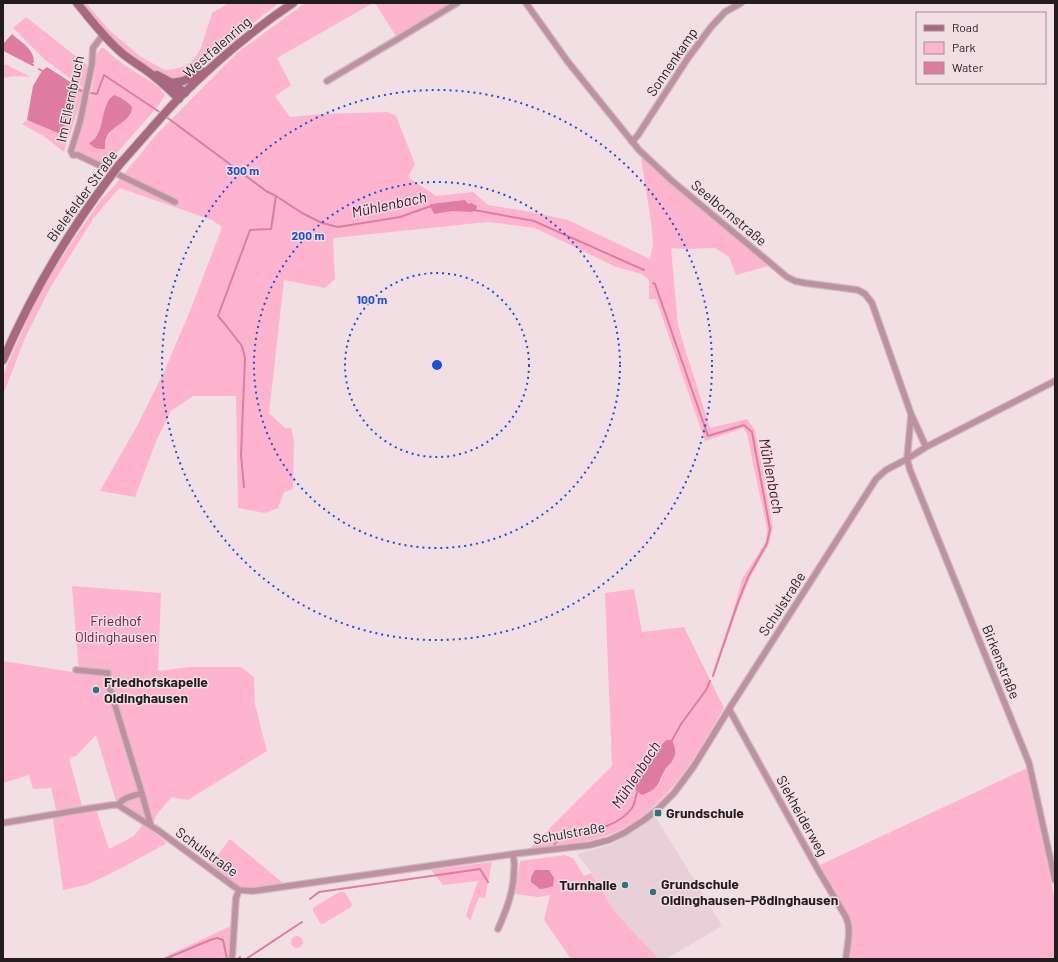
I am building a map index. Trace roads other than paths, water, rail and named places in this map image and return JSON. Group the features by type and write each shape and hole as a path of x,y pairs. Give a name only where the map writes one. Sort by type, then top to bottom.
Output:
{"main road":[{"path":"77,3 103,35 124,55 171,91 182,96"},
{"name":"Westfalenring","path":"182,96 208,70 242,41 293,3"},
{"path":"145,70 172,83 182,96"},
{"path":"172,83 183,81 208,70"},
{"name":"Bielefelder Straße","path":"3,360 18,327 49,268 76,225 119,165 182,96"}],"street":[{"path":"328,81 457,3"},
{"name":"Seelbornstraße","path":"526,3 568,62 632,142 671,180 787,277 795,281 805,283 858,290 865,294 872,303 911,414 926,447"},
{"name":"Sonnenkamp","path":"632,142 711,26 725,12 741,3"},
{"name":"Im Ellernbruch","path":"103,35 93,48 92,64 80,122 71,151 73,155 78,155 175,202"},
{"name":"Schulstraße","path":"118,805 151,826 239,890 253,891 513,854 590,845 609,840 624,833 658,809 674,793 694,766 876,479 886,470 926,447 1055,381"},
{"name":"Seelbornstraße","path":"907,459 911,414"},
{"name":"Birkenstraße","path":"907,459 937,539 1029,763 1055,880"},
{"path":"76,670 108,673 107,679 151,826"},
{"name":"Siekheiderweg","path":"729,709 817,868 849,922 846,959"},
{"path":"3,823 118,805 124,799 142,793"},
{"path":"498,929 505,914 511,892 514,870 513,854"},
{"path":"232,959 236,898 239,890"}],"water":[{"path":"12,34 32,53 34,62 31,64 4,50 4,43"},
{"path":"47,67 78,87 68,119 62,130 58,133 27,120 33,86 42,71"},
{"path":"114,95 122,98 132,107 131,112 126,119 113,129 107,136 105,141 105,149 96,148 89,143 95,139 101,127 106,106"},
{"path":"465,200 468,204 471,203 477,206 476,210 472,212 452,211 434,214 430,206 431,204"},
{"path":"666,740 672,740 675,749 674,757 666,768 656,787 642,795 636,791 634,783 636,777 652,754"},
{"path":"535,870 549,870 554,878 553,886 540,889 531,882 531,877"}],"waterway":[{"name":"Mühlenbach","path":"4,50 33,65"},
{"name":"Mühlenbach","path":"39,69 44,72"},
{"name":"Mühlenbach","path":"91,93 97,94 104,75 161,113"},
{"name":"Mühlenbach","path":"76,89 82,91"},
{"name":"Mühlenbach","path":"165,116 266,191 302,213 322,223 338,227 400,217 431,206"},
{"path":"244,487 241,455 245,358 242,346 218,316 250,230 271,229 276,196"},
{"name":"Mühlenbach","path":"474,210 534,221 644,270"},
{"name":"Mühlenbach","path":"653,283 655,284 708,436 744,425 752,432 770,529 767,543 748,577 738,602 713,676"},
{"name":"Mühlenbach","path":"671,742 681,724 706,690 710,681"},
{"name":"Mühlenbach","path":"554,845 560,837 589,831 617,821 632,808 638,791"},
{"name":"Mühlenbach","path":"310,899 319,892 480,869 488,882"},
{"path":"246,959 302,922"},
{"path":"165,959 217,938 223,940 227,959"}],"place":[{"name":"Friedhofskapelle Oldinghausen","path":"96,690"},
{"name":"Grundschule","path":"658,813"},
{"name":"Turnhalle","path":"625,885"},
{"name":"Grundschule Oldinghausen-Pödinghausen","path":"653,892"}],"park label":[{"name":"Friedhof Oldinghausen","path":"116,630"}]}
